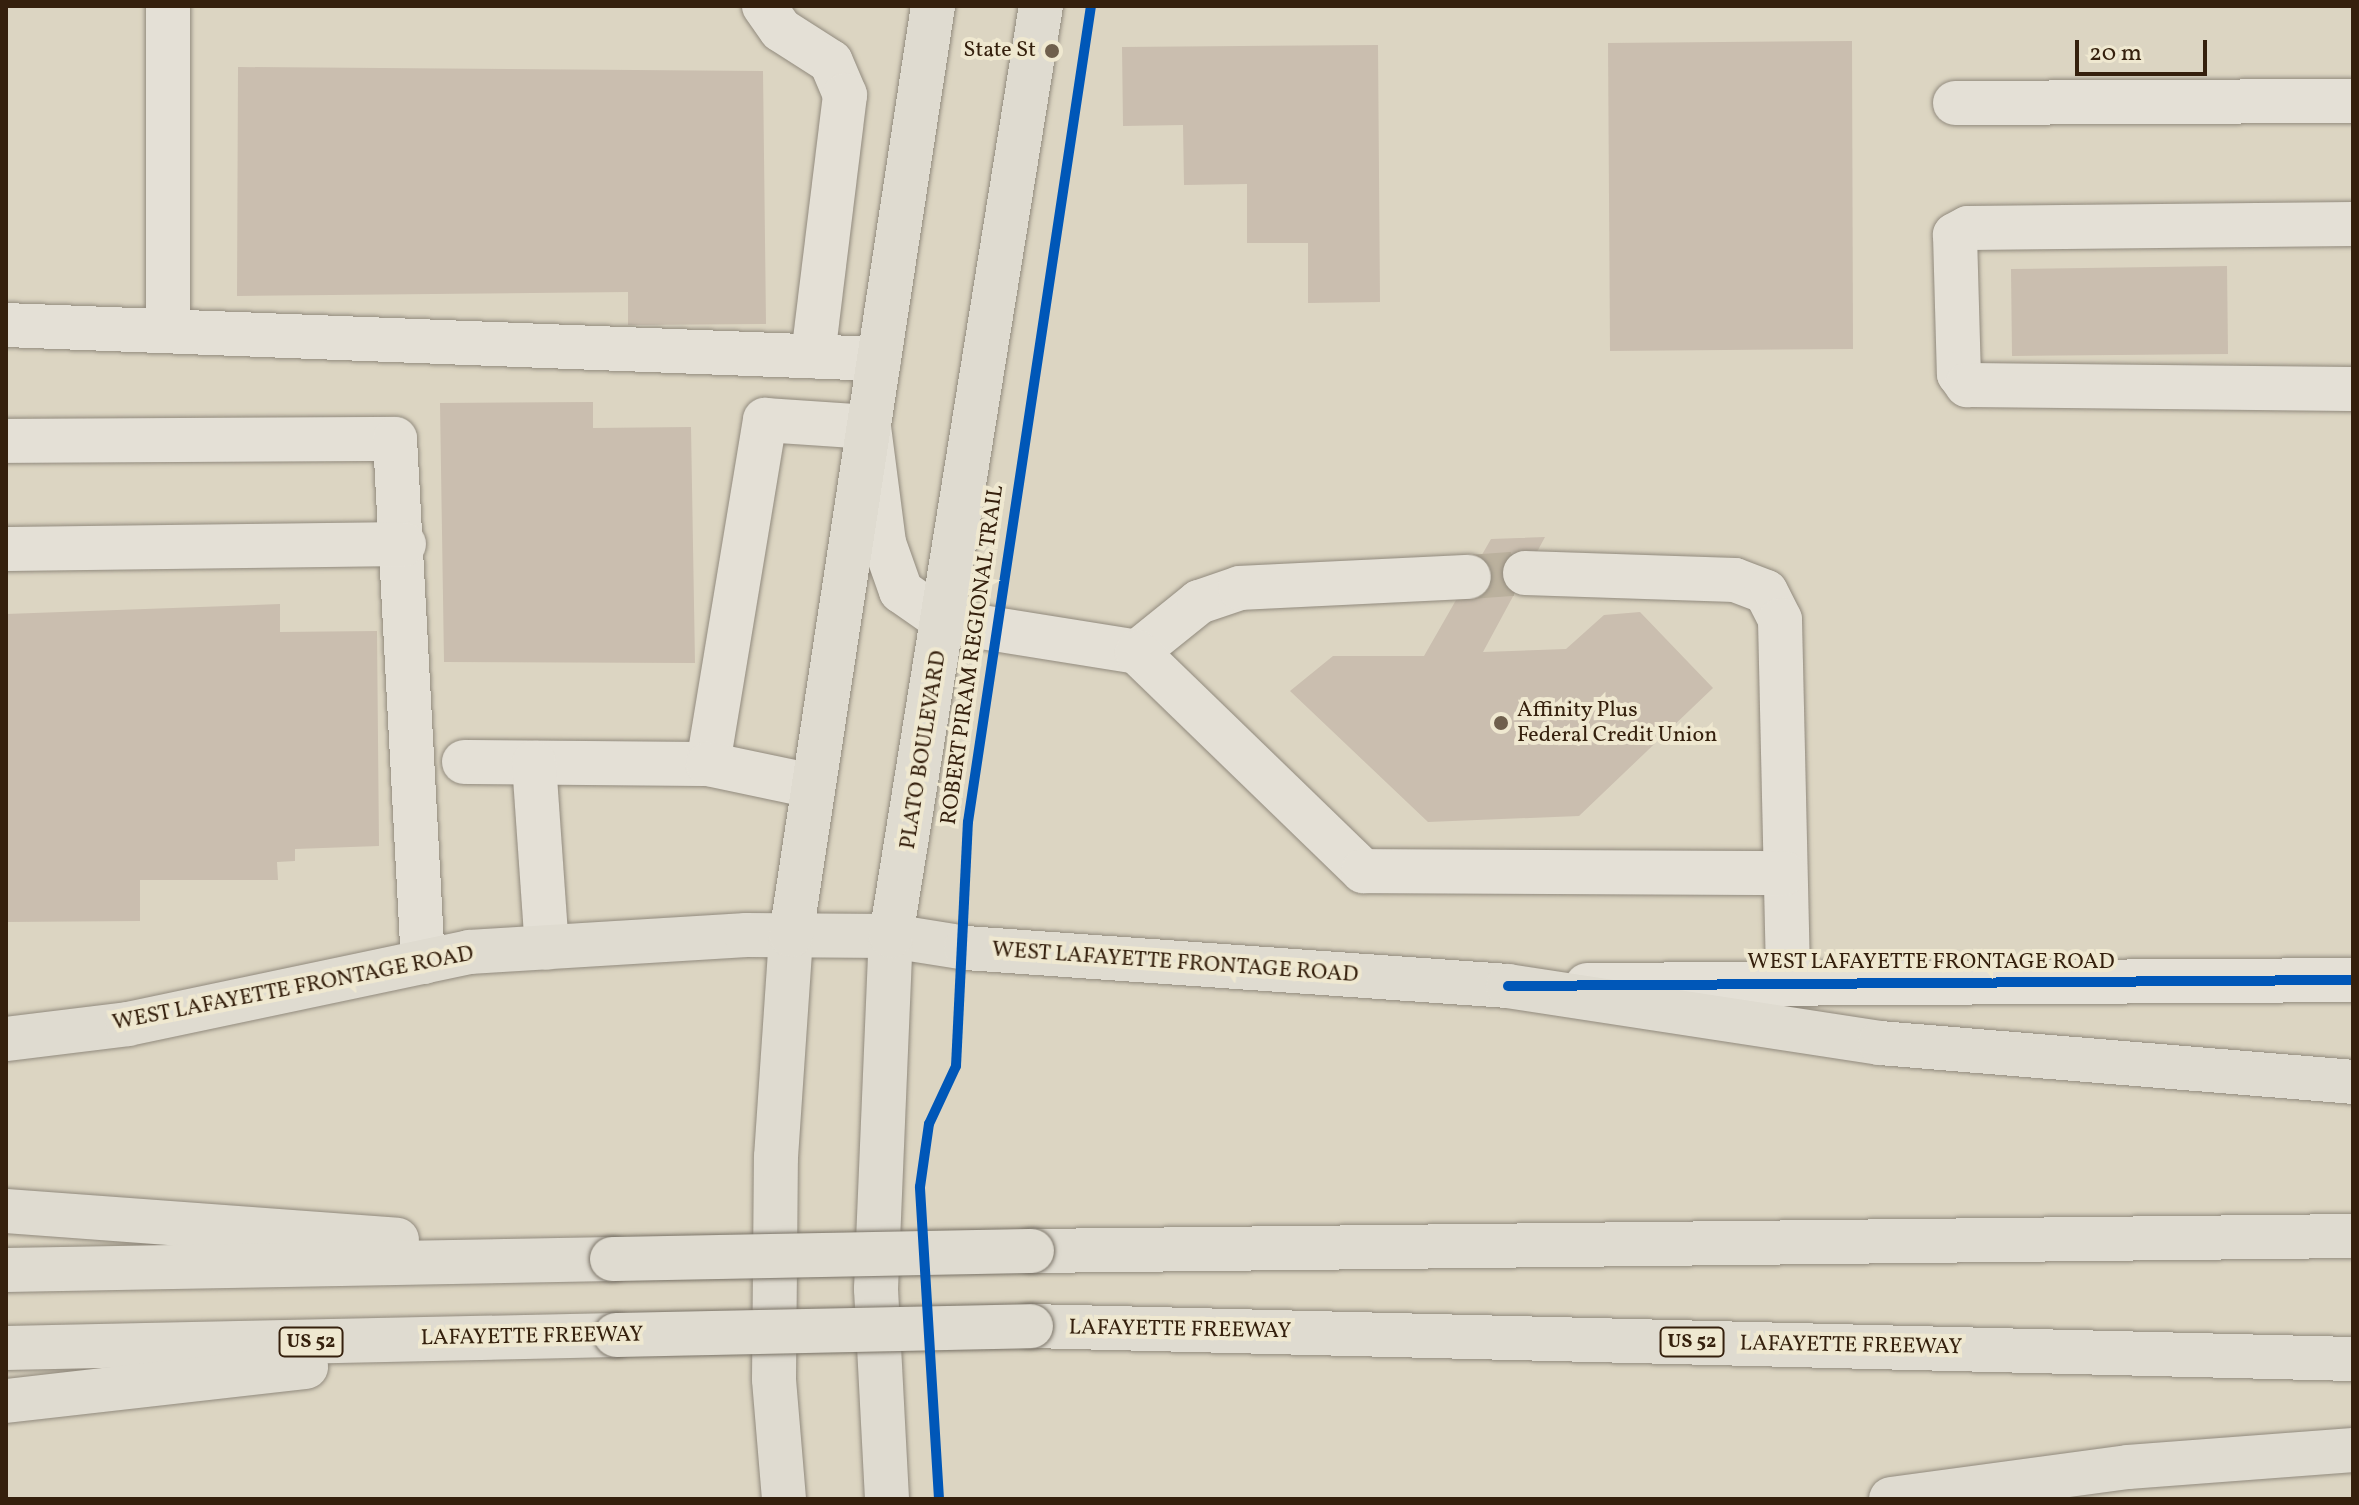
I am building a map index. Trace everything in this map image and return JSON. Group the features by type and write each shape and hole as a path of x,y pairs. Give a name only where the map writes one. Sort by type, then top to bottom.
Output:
{"main road":[{"path":"784,1499 774,1379 776,1173 791,935 933,6"},
{"name":"PLATO BOULEVARD","path":"887,1499 876,1289 891,936 1041,6"},
{"name":"WEST LAFAYETTE FRONTAGE ROAD","path":"6,1039 128,1024 423,962 547,948 791,935 891,936 966,948 1508,986"},
{"path":"1508,986 1880,1043 2353,1082"},
{"path":"6,1211 295,1228 562,1259"},
{"path":"6,1270 1032,1251 2353,1236"},
{"name":"LAFAYETTE FREEWAY","path":"6,1348 1031,1326 2353,1359"},
{"path":"6,1401 565,1336"},
{"path":"1891,1499 2128,1467 2353,1450"}],"street":[{"path":"168,6 168,327"},
{"path":"764,6 781,30 831,62 845,95 813,356"},
{"path":"1955,103 2353,101"},
{"path":"2353,224 1968,228 1955,235 1959,374 1967,385 2353,389"},
{"path":"6,325 168,327 879,359"},
{"path":"708,764 765,420 869,427 891,569 901,591 944,621 1137,652 1363,871 1784,873"},
{"path":"6,441 395,439 404,544 423,962"},
{"path":"6,549 404,544"},
{"path":"1525,573 1735,580 1766,592 1780,620 1788,984"},
{"path":"1137,652 1199,602 1240,588 1469,577"},
{"path":"464,762 708,764 812,786"},
{"path":"534,763 547,948"},
{"name":"WEST LAFAYETTE FRONTAGE ROAD","path":"1508,986 2353,980"}],"building":[{"path":"1852,41 1853,349 1610,351 1608,43"},
{"path":"1378,45 1380,302 1308,303 1308,243 1247,243 1247,184 1184,185 1183,125 1123,126 1122,47"},
{"path":"238,67 763,71 766,324 628,325 628,292 237,296"},
{"path":"2227,266 2228,354 2012,356 2011,269"},
{"path":"593,402 593,428 691,427 695,663 444,662 440,403"},
{"name":"Affinity Plus Federal Credit Union","path":"1545,537 1483,652 1566,649 1604,615 1640,612 1713,688 1579,816 1428,822 1290,691 1333,656 1424,656 1491,539"},
{"path":"280,604 280,632 377,631 379,846 295,849 295,861 277,862 278,880 140,880 140,921 6,922 6,614"}],"tunnel":[{"path":"1469,577 1525,573"}],"cycle path":[{"name":"ROBERT PIRAM REGIONAL TRAIL","path":"939,1499 920,1187 929,1124 956,1066 968,822 1091,6"},
{"path":"1508,986 2353,980"}],"place":[{"name":"State St","path":"1052,51"},
{"name":"Affinity Plus Federal Credit Union","path":"1501,723"}]}
